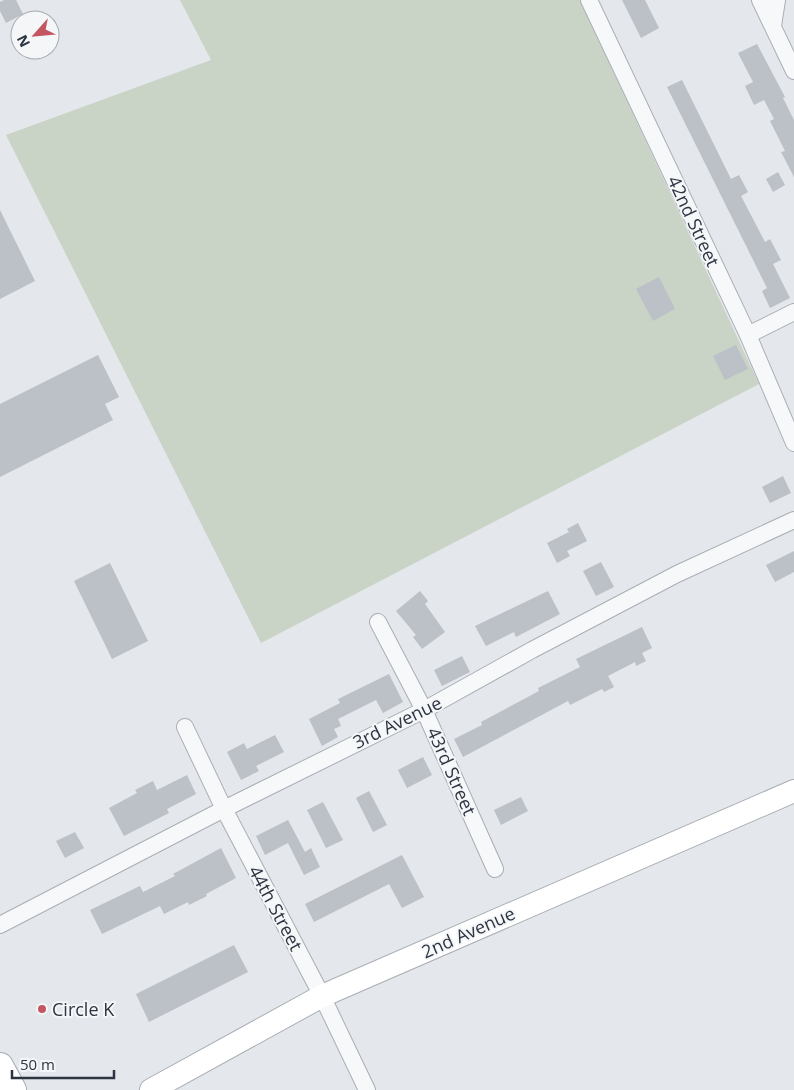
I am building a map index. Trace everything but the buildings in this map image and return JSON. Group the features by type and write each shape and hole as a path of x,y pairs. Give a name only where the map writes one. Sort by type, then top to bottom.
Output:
{"main road":[{"name":"2nd Avenue","path":"151,1090 322,996 794,791"},
{"path":"0,1066 12,1090"}],"street":[{"name":"42nd Street","path":"589,0 748,335 794,444"},
{"path":"760,0 794,71"},
{"path":"773,26 778,0"},
{"path":"748,335 794,312"},
{"name":"3rd Avenue","path":"0,925 224,809 424,710 532,650 677,574 794,520"},
{"name":"43rd Street","path":"378,622 424,710 496,869"},
{"name":"44th Street","path":"185,727 224,809 322,996 367,1090"}],"green space":[{"path":"180,0 580,0 759,384 261,643 6,135 211,60"}],"place":[{"name":"Circle K","path":"42,1009"}]}
